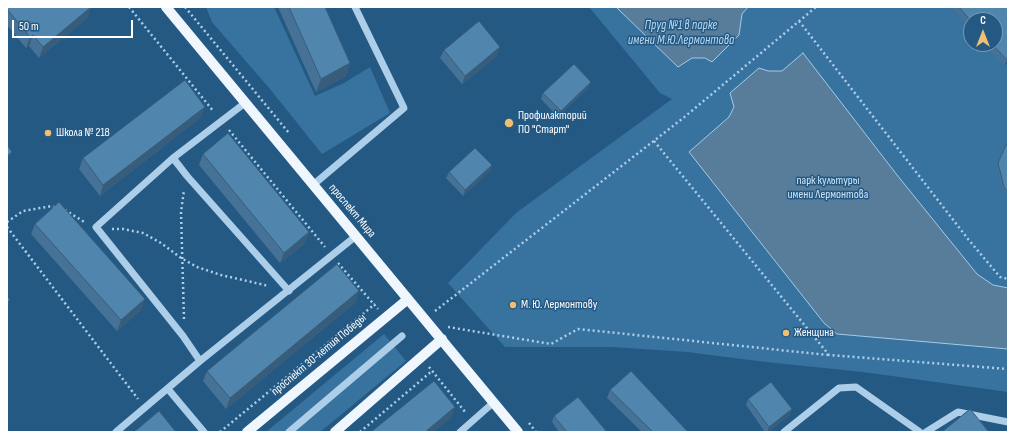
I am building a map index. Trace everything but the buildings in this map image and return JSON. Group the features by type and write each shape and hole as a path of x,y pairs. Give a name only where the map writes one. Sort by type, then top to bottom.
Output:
{"main road":[{"name":"проспект Мира","path":"166,7 518,432"},
{"name":"проспект 30-летия Победы","path":"247,432 408,299"},
{"path":"335,432 442,339"}],"street":[{"path":"313,185 404,108 355,7"},
{"path":"200,361 183,336 97,229 173,158 244,103"},
{"path":"173,158 288,291"},
{"path":"116,432 168,390 200,361 333,256 356,236"},
{"path":"289,432 402,336"},
{"path":"784,432 840,388 856,387 920,432"},
{"path":"168,390 204,432"},
{"path":"460,432 494,402"},
{"path":"926,432 958,412 1008,422"}],"path":[{"path":"129,7 221,121 333,256 375,304 220,432"},
{"path":"425,318 682,118 816,7"},
{"path":"799,21 968,239 1000,277 1008,279"},
{"path":"654,140 828,355"},
{"path":"183,336 184,299 181,212 187,176"},
{"path":"7,222 23,210 52,206 71,212 87,224 97,229 123,229 143,233 161,243 182,259 197,267 221,275 288,291"},
{"path":"7,227 145,409"},
{"path":"447,327 551,344 578,329 828,355 1008,369"},
{"path":"360,432 432,371"}],"green space":[{"path":"206,7 274,7 315,96 344,83 370,67 390,113 322,154 270,89 212,22"},
{"name":"парк культуры имени Лермонтова","path":"589,7 1008,7 1008,392 863,372 687,352 613,347 505,347 448,283 516,213 672,99 660,93"},
{"path":"384,334 406,361 320,432 266,432"}],"water":[{"name":"Пруд №1 в парке имени М.Ю.Лермонтова","path":"616,7 748,7 742,14 739,35 712,62 705,58 692,58 678,67"},
{"path":"803,53 897,175 977,274 993,285 1008,288 1008,349 837,334 824,323 689,152 729,117 734,107 730,93 759,68 768,71 782,71"}],"place":[{"name":"Профилакторий ПО \"Старт\"","path":"509,123"},
{"name":"Школа № 218","path":"48,133"},
{"name":"М. Ю. Лермонтову","path":"513,305"},
{"name":"Женщина","path":"786,333"}]}
